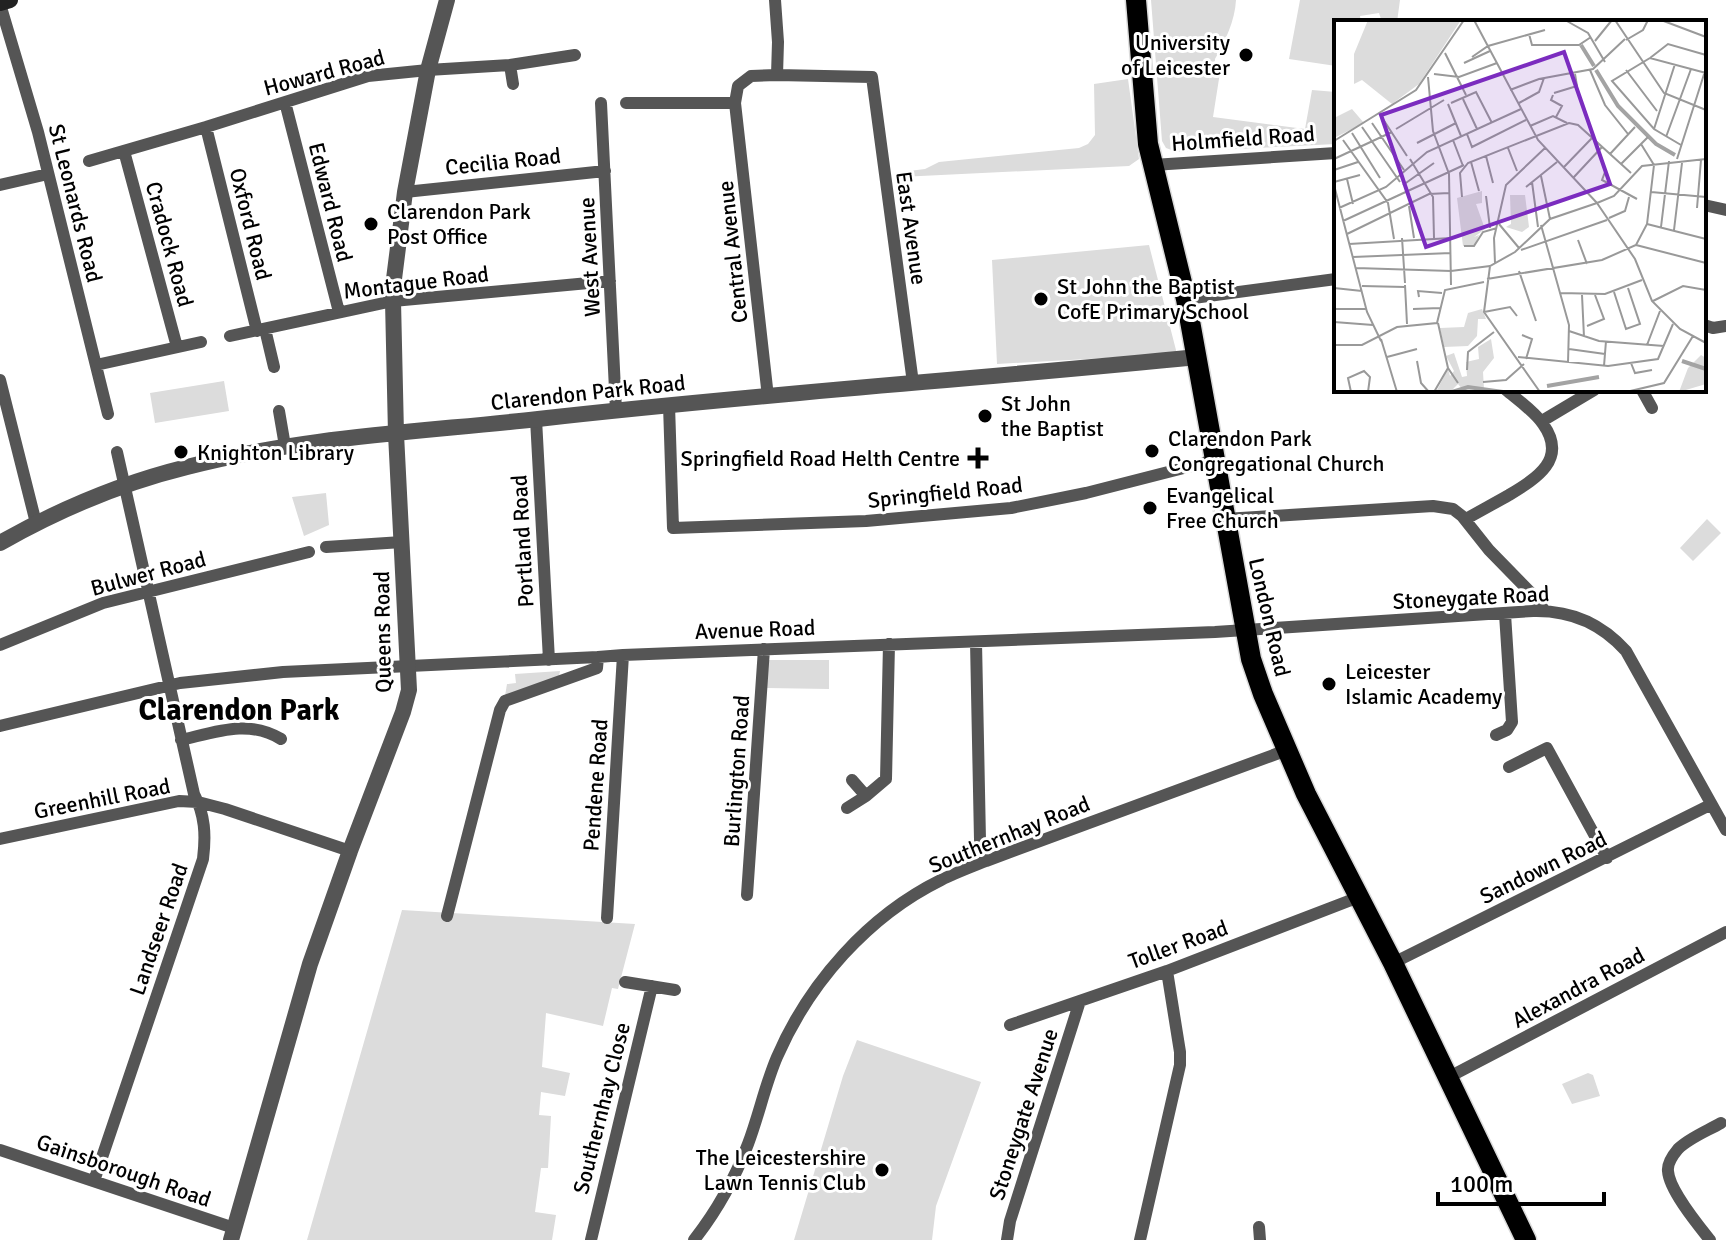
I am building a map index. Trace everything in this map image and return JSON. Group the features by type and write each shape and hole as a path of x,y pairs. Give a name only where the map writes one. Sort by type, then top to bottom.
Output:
{"main road":[{"path":"0,3 10,0"},
{"name":"London Road","path":"1136,0 1148,144 1186,299 1251,659 1263,694 1318,819 1393,963 1526,1240"}],"street":[{"name":"Queens Road","path":"233,1234 310,964 409,690 396,434 394,279 405,192 428,70 447,0"},
{"path":"626,103 735,103 738,86 751,76 777,75 775,0"},
{"name":"St Leonards Road","path":"0,3 38,132 108,414"},
{"name":"Howard Road","path":"89,161 368,76 510,65 575,55"},
{"path":"510,65 513,84"},
{"name":"East Avenue","path":"777,75 872,77 913,383"},
{"name":"Edward Road","path":"285,102 339,312"},
{"name":"West Avenue","path":"601,103 616,410"},
{"name":"Central Avenue","path":"735,103 768,397"},
{"name":"Oxford Road","path":"206,127 261,330 274,367"},
{"name":"Cradock Road","path":"124,151 177,347"},
{"name":"Holmfield Road","path":"1153,165 1334,153"},
{"name":"Cecilia Road","path":"405,192 605,171"},
{"path":"0,185 48,174"},
{"path":"1706,205 1726,210"},
{"path":"1186,299 1334,279"},
{"name":"Montague Road","path":"230,336 393,301 610,281"},
{"path":"1706,326 1726,326"},
{"path":"96,365 201,342"},
{"name":"Clarendon Park Road","path":"0,543 36,523 125,486 187,467 285,446 616,410 1197,357"},
{"path":"0,380 36,523"},
{"path":"1466,519 1532,481 1546,469 1552,451 1552,443 1542,421 1508,392"},
{"path":"1542,421 1591,392"},
{"path":"1643,392 1652,408"},
{"name":"Springfield Road","path":"669,405 673,528 866,521 1011,508 1086,493 1215,460"},
{"path":"279,411 285,446"},
{"name":"Portland Road","path":"536,419 549,660"},
{"path":"117,452 169,686"},
{"path":"1225,519 1433,506 1453,509 1466,519 1489,550 1545,611"},
{"path":"326,547 402,542"},
{"name":"Bulwer Road","path":"0,645 103,603 309,552"},
{"name":"Stoneygate Road","path":"1245,629 1545,611 1590,622 1606,631 1626,651 1726,830"},
{"path":"1496,735 1507,730 1512,722 1505,614"},
{"name":"Avenue Road","path":"0,726 180,683 283,672 1245,629"},
{"path":"976,642 980,840 986,861"},
{"path":"847,808 886,779 889,644"},
{"name":"Burlington Road","path":"747,895 764,649"},
{"name":"Pendene Road","path":"607,918 623,655"},
{"path":"447,916 500,710 505,701 597,668 598,657"},
{"name":"Landseer Road","path":"94,1181 203,859 204,824 169,686"},
{"path":"181,740 247,727 261,729 281,739"},
{"path":"1509,767 1547,748 1607,858"},
{"name":"Southernhay Road","path":"694,1240 736,1171 777,1056 789,1033 826,975 875,924 940,881 986,861 1287,750"},
{"path":"852,780 866,796"},
{"name":"Greenhill Road","path":"0,839 179,801 225,809 350,851"},
{"name":"Sandown Road","path":"1393,963 1710,805"},
{"name":"Toller Road","path":"1010,1025 1167,971 1359,897"},
{"name":"Alexandra Road","path":"1449,1077 1726,932"},
{"path":"1140,1240 1180,1065 1167,971"},
{"path":"625,982 675,990"},
{"name":"Southernhay Close","path":"591,1240 652,986"},
{"name":"Stoneygate Avenue","path":"1007,1240 1010,1221 1080,1001"},
{"path":"1710,1240 1690,1215 1670,1181 1668,1165 1682,1145 1721,1123"},
{"name":"Gainsborough Road","path":"0,1150 94,1181 233,1234"}],"shaded area":[{"path":"1151,0 1236,0 1232,23 1215,59 1215,63 1221,66 1213,117 1305,129 1312,90 1334,92 1334,144 1177,152 1166,148 1162,141"},
{"path":"1300,0 1400,0 1397,20 1381,20 1379,13 1360,16 1361,20 1334,20 1334,66 1289,59"},
{"path":"1128,79 1139,159 1129,166 900,177 901,172 925,169 939,162 1079,148 1088,144 1095,135 1094,84"},
{"path":"1149,245 1177,354 997,364 992,260"},
{"path":"224,381 229,411 155,423 150,393"},
{"path":"326,493 329,525 304,536 292,497"},
{"path":"1707,519 1721,533 1693,561 1680,548"},
{"path":"767,660 829,660 829,689 767,688"},
{"path":"560,671 559,676 505,696 507,684 516,683 515,674"},
{"path":"402,910 635,924 618,989 612,988 603,1026 546,1013 542,1067 570,1073 565,1096 541,1092 539,1115 551,1116 548,1168 541,1168 535,1212 556,1215 552,1240 307,1240"},
{"name":"The Leicestershire Lawn Tennis Club","path":"857,1040 981,1082 936,1206 932,1240 794,1240 843,1076"},
{"path":"1588,1073 1593,1075 1600,1096 1572,1104 1562,1084"}],"place":[{"name":"University of Leicester","path":"1246,55"},
{"name":"Clarendon Park Post Office","path":"371,224"},
{"name":"St John the Baptist CofE Primary School","path":"1041,299"},
{"name":"St John the Baptist","path":"985,416"},
{"name":"Clarendon Park Congregational Church","path":"1152,451"},
{"name":"Knighton Library","path":"181,452"},
{"name":"Springfield Road Helth Centre","path":"978,458"},
{"name":"Evangelical Free Church","path":"1150,508"},
{"name":"Leicester Islamic Academy","path":"1329,684"},
{"name":"The Leicestershire Lawn Tennis Club","path":"882,1170"}],"district":[{"name":"Clarendon Park","path":"239,710"}]}
